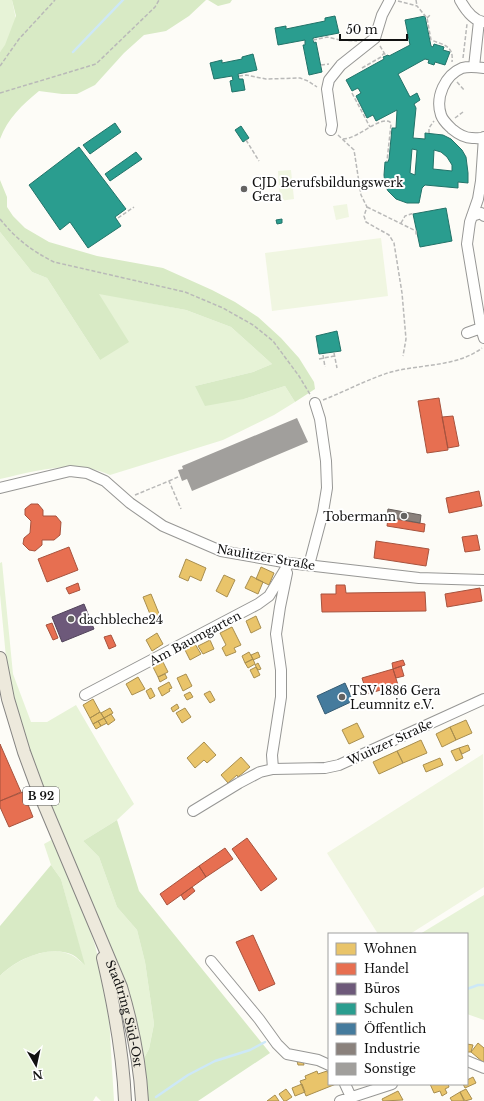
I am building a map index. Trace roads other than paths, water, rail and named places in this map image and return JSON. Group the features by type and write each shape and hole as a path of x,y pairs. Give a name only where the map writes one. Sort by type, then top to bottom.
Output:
{"main road":[{"name":"Stadtring Süd-Ost","path":"0,658 8,699 24,752 121,987 128,1010 138,1058 142,1101"},
{"name":"Stadtring Süd-Ost","path":"96,929 113,1002 120,1043 125,1101"}],"street":[{"path":"331,130 332,125 327,89 329,80 341,65 375,38 382,15 390,0"},
{"path":"460,0 468,12 481,22 479,67 462,68 451,76 443,86 439,98 441,114 446,124 458,134 468,138 484,137 481,181 467,244 483,333 467,333"},
{"path":"472,216 481,214 484,216"},
{"path":"309,565 323,512 327,488 323,437 320,419 315,403"},
{"name":"Naulitzer Straße","path":"0,488 70,471 87,473 105,481 126,499 163,526 221,552 289,563 418,578 484,580"},
{"path":"273,770 272,755 281,697 281,670 276,634 289,563"},
{"name":"Am Baumgarten","path":"85,695 258,604 270,596 289,563"},
{"name":"Wuitzer Straße","path":"193,812 239,782 260,772 325,768 339,765 484,699"},
{"path":"211,961 259,1019 276,1044 287,1054 318,1060 328,1065"},
{"path":"468,1061 484,1068"},
{"path":"345,1085 351,1097"},
{"path":"340,1101 351,1097 363,1098 390,1085"}],"waterway":[{"path":"73,52 123,0"},
{"path":"468,989 478,985 484,985"},
{"path":"156,1097 188,1075 215,1061 250,1050 265,1042"}],"place":[{"name":"CJD Berufsbildungswerk Gera","path":"244,189"},
{"name":"Tobermann","path":"404,516"},
{"name":"dachbleche24","path":"71,619"},
{"name":"TSV 1886 Gera Leumnitz e.V.","path":"342,697"}]}
